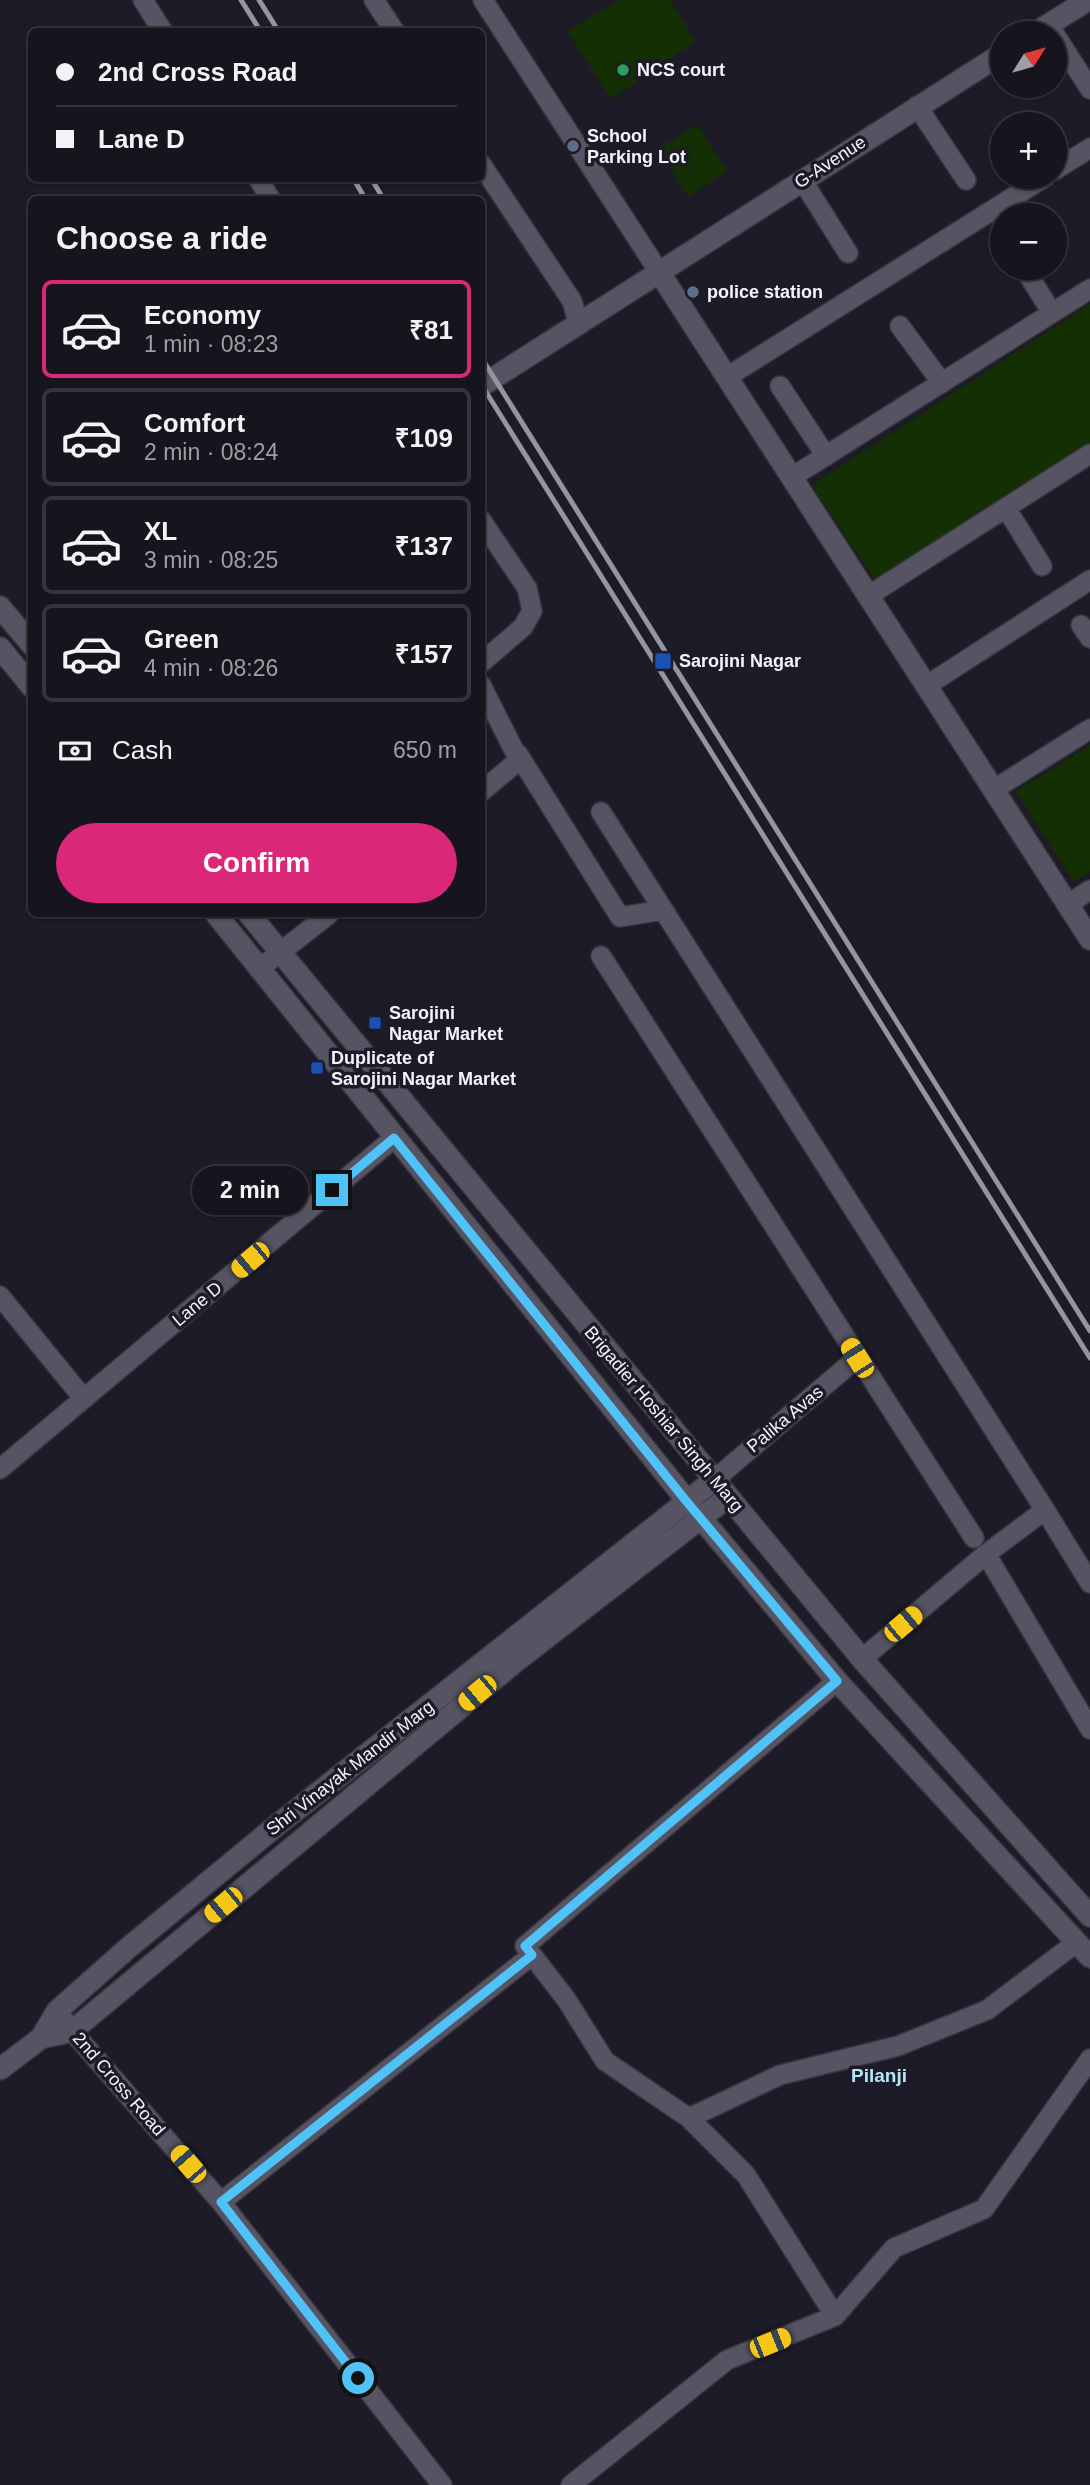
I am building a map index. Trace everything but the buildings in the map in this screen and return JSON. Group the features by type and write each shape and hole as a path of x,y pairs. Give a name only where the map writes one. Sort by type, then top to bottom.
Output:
{"street":[{"path":"143,0 160,28"},
{"path":"374,0 392,28"},
{"path":"483,0 1090,939"},
{"path":"1061,21 1088,0"},
{"path":"1068,59 1090,89"},
{"name":"G-Avenue","path":"485,384 990,61"},
{"path":"917,106 966,180"},
{"path":"1067,162 1090,148"},
{"path":"485,170 572,302 579,325"},
{"path":"802,180 848,253"},
{"path":"727,377 1026,189"},
{"path":"1031,280 1052,313"},
{"path":"792,477 1090,289"},
{"path":"900,326 942,383"},
{"path":"780,386 826,456"},
{"path":"868,596 1090,454"},
{"path":"1006,508 1042,566"},
{"path":"485,526 527,588 532,611 523,627 485,660"},
{"path":"926,686 1090,580"},
{"path":"0,607 28,640"},
{"path":"0,648 28,682"},
{"path":"485,692 519,754 620,916 663,910"},
{"path":"993,790 1090,729"},
{"path":"485,789 516,764 519,754"},
{"path":"601,811 1090,1583"},
{"path":"1068,905 1090,890"},
{"path":"218,917 694,1510 837,1681 1083,1950 987,2010 898,2046 780,2075 689,2118"},
{"name":"Brigadier Hoshiar Singh Marg","path":"251,917 862,1659 1090,1916"},
{"path":"259,969 326,917"},
{"path":"601,956 974,1538"},
{"name":"Lane D","path":"0,1469 394,1138"},
{"path":"0,1296 84,1399"},
{"name":"Palika Avas","path":"714,1480 857,1358"},
{"name":"Shri Vinayak Mandir Marg","path":"0,2069 41,2038 57,2011 128,1948 276,1826 694,1510 714,1480"},
{"path":"41,2038 72,2031 694,1510 728,1497"},
{"path":"862,1659 986,1554 1045,1510"},
{"path":"986,1554 1090,1729"},
{"path":"835,2316 746,2175 689,2118 605,2061 566,1999 525,1946 837,1681"},
{"path":"221,2202 532,1955"},
{"name":"2nd Cross Road","path":"57,2011 221,2202 442,2485"},
{"path":"571,2485 727,2360 835,2316 894,2248 984,2209 1090,2059"}],"green space":[{"name":"NCS court","path":"620,0 670,0 696,41 611,99 567,31"},
{"path":"697,124 727,171 688,197 660,148"},
{"path":"1090,304 1090,444 876,582 812,485"},
{"path":"1090,745 1090,872 1074,882 1016,792"}],"railway":[{"path":"241,0 258,28"},
{"path":"259,0 276,28"},
{"path":"355,182 364,196"},
{"path":"373,182 382,196"},
{"path":"485,363 1090,1331"},
{"path":"485,390 1090,1358"}],"place":[{"name":"NCS court","path":"623,70"},
{"name":"School Parking Lot","path":"573,146"},
{"name":"police station","path":"693,292"},
{"name":"Sarojini Nagar","path":"663,661"},
{"name":"Sarojini Nagar Market","path":"375,1023"},
{"name":"Duplicate of Sarojini Nagar Market","path":"317,1068"}],"district":[{"name":"Pilanji","path":"879,2075"}],"route":[{"path":"332,1190 394,1138 687,1502 837,1681 525,1946 532,1955 221,2202 358,2378"}]}
